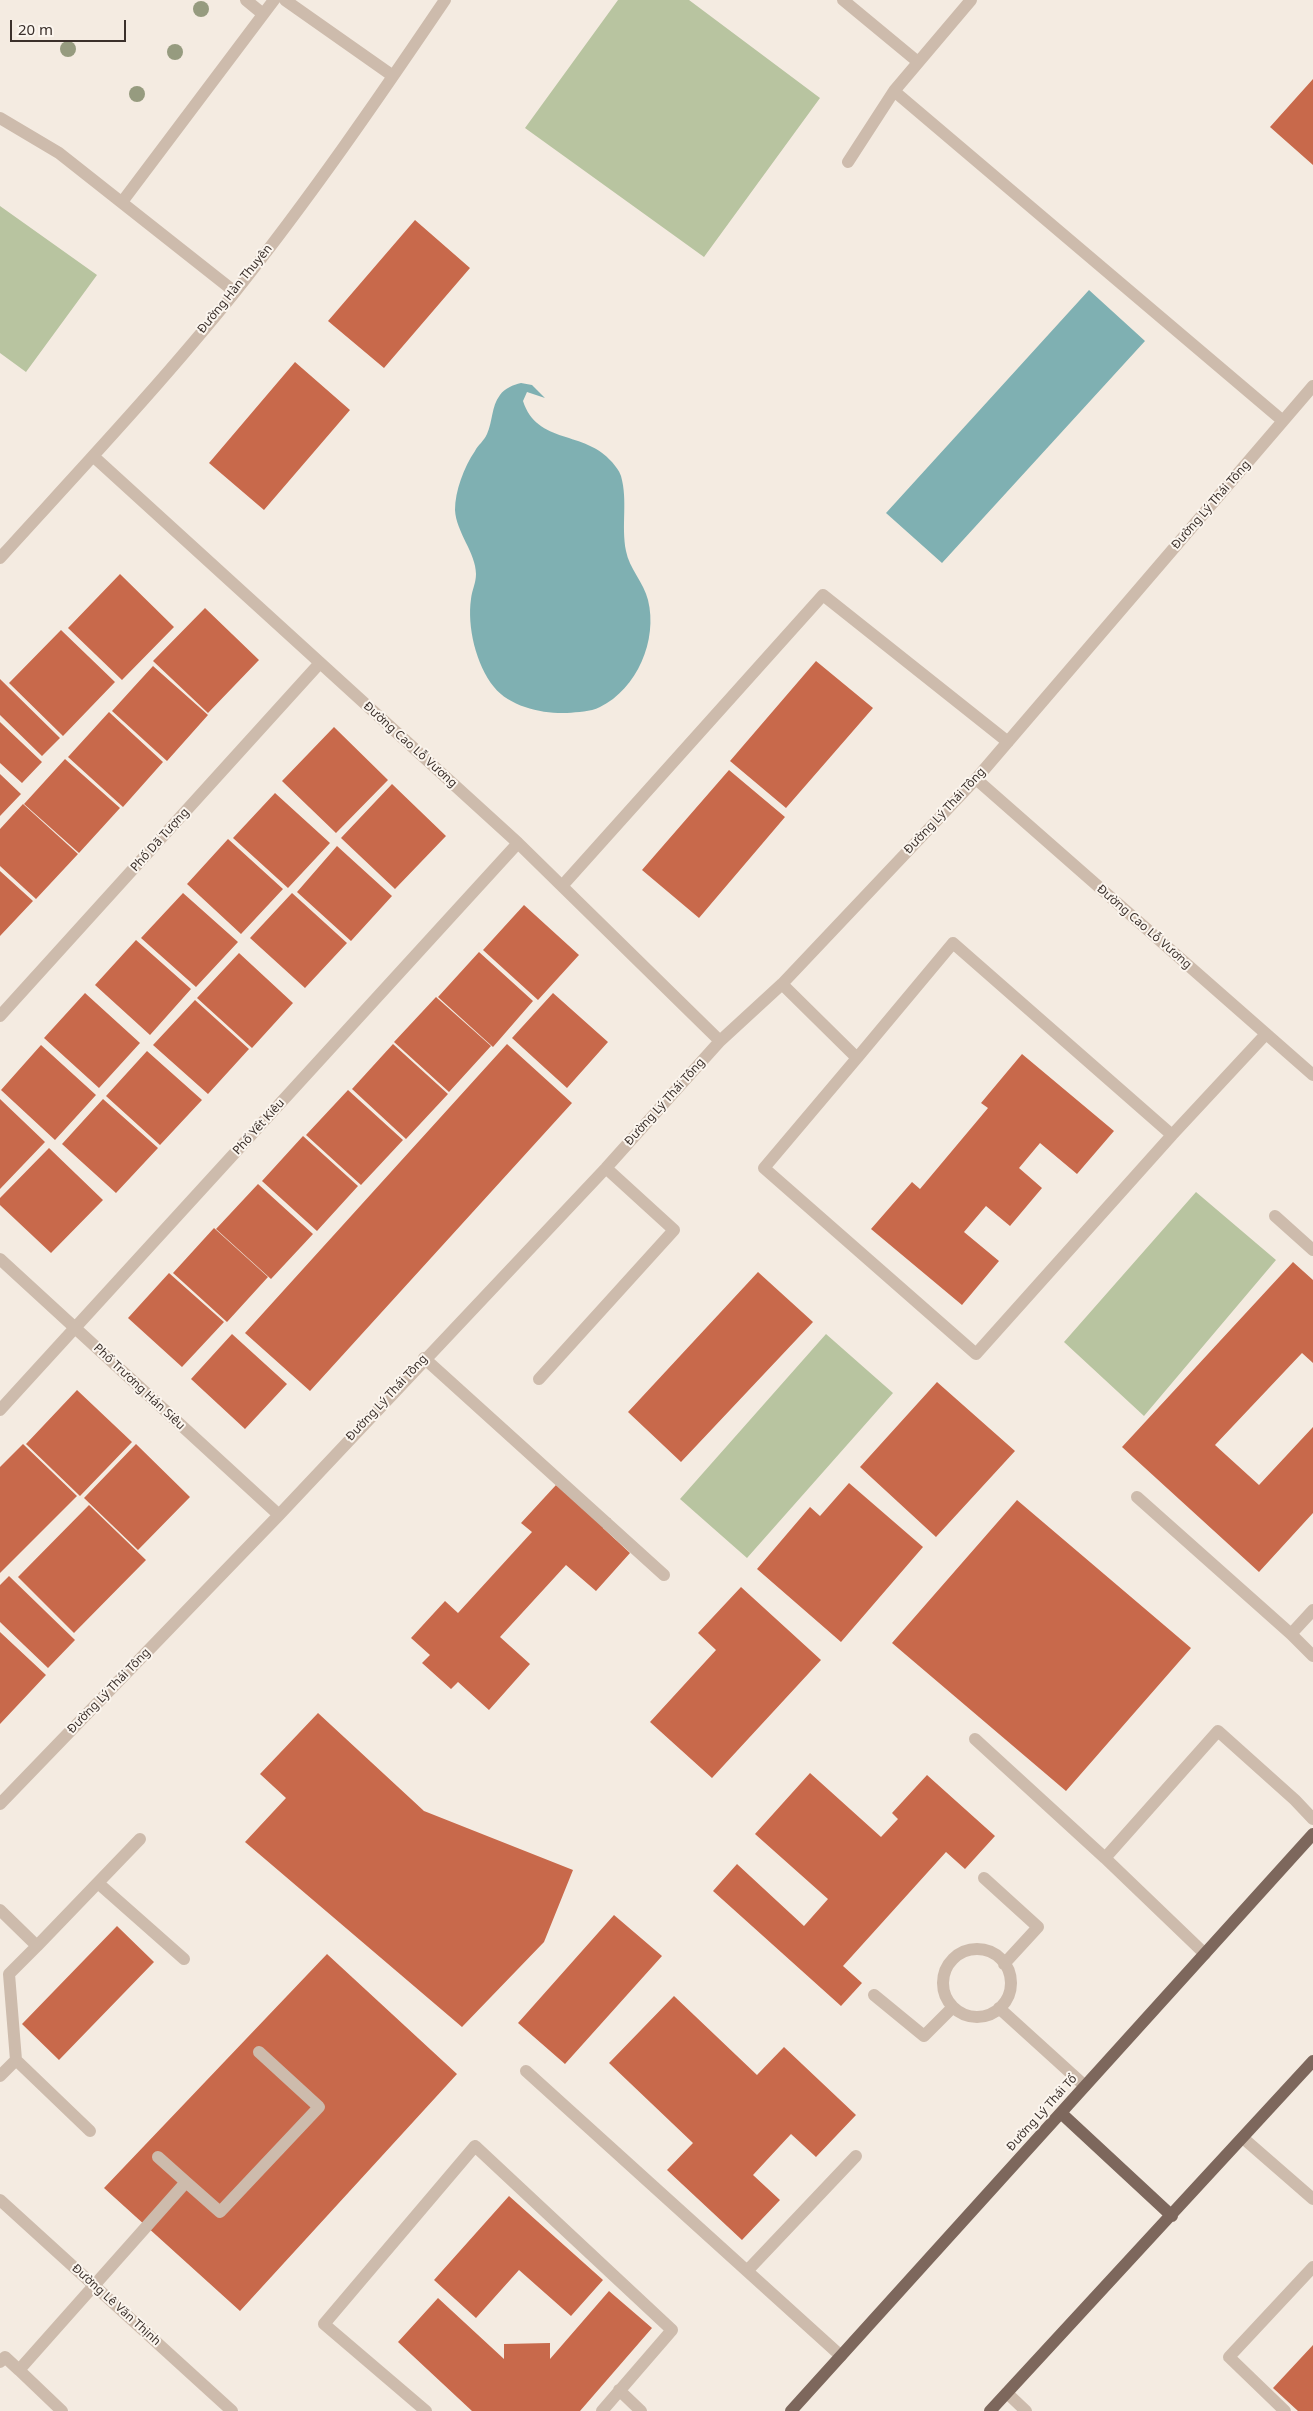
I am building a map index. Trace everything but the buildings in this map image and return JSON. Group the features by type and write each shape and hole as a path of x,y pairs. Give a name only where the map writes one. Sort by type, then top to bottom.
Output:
{"main road":[{"name":"Đường Lý Thái Tổ","path":"791,2411 1313,1834"},
{"path":"990,2411 1172,2216 1313,2061"},
{"path":"1061,2113 1172,2216"}],"street":[{"path":"246,0 263,14"},
{"path":"122,202 274,0"},
{"path":"285,0 392,76"},
{"name":"Đường Hàn Thuyên","path":"0,558 93,456 234,292 340,154 445,0"},
{"path":"843,0 918,62"},
{"path":"848,162 894,91 971,0"},
{"path":"894,91 1283,421"},
{"path":"0,118 59,153 234,292"},
{"name":"Đường Lý Thái Tông","path":"0,1804 279,1515 424,1358 606,1168 720,1041 782,984 976,779 1313,386"},
{"name":"Đường Cao Lỗ Vương","path":"93,456 319,664 518,843 720,1041"},
{"path":"562,886 823,595 1008,742"},
{"name":"Phố Dã Tượng","path":"0,1016 319,664"},
{"name":"Đường Cao Lỗ Vương","path":"976,779 1313,1075"},
{"name":"Phố Yết Kiêu","path":"0,1410 518,843"},
{"path":"1172,1135 954,943 764,1168 976,1354 1172,1135 1266,1034"},
{"path":"782,984 857,1058"},
{"path":"539,1379 674,1230 606,1168"},
{"path":"1275,1216 1313,1250"},
{"name":"Phố Trương Hán Siêu","path":"0,1259 279,1515"},
{"path":"424,1358 664,1575"},
{"path":"1137,1498 1291,1634 1313,1656"},
{"path":"1291,1634 1313,1610"},
{"path":"1105,1858 1218,1731 1296,1800 1313,1819"},
{"path":"975,1739 1105,1858 1205,1954"},
{"path":"90,2131 16,2060 9,1974 140,1839"},
{"path":"984,1878 1038,1927 1004,1964"},
{"path":"98,1883 184,1959"},
{"path":"0,1910 37,1946"},
{"path":"971,1950 982,1950 992,1953 1004,1964 1010,1979 1010,1989 1006,2000 999,2008 990,2014 974,2016 959,2012 953,2007 948,2000 943,1984 946,1969 952,1960 961,1953 971,1950"},
{"path":"874,1995 924,2036 953,2007"},
{"path":"999,2008 1085,2086"},
{"path":"158,2156 220,2212 319,2107 259,2052"},
{"path":"0,2076 16,2060"},
{"path":"526,2071 841,2356"},
{"path":"1243,2138 1313,2199"},
{"path":"426,2411 324,2324 475,2146 672,2330 602,2411"},
{"path":"748,2271 856,2156"},
{"path":"19,2370 186,2182"},
{"name":"Đường Lê Văn Thịnh","path":"0,2200 232,2411"},
{"path":"1285,2411 1229,2357 1313,2267"},
{"path":"0,2362 5,2357 62,2411"},
{"path":"619,2390 640,2411"},
{"path":"1006,2393 1026,2411"}],"green space":[{"path":"618,0 689,0 820,98 704,257 525,128"},
{"path":"0,206 97,275 26,372 0,353"},
{"path":"1196,1192 1276,1260 1144,1416 1064,1342"},
{"path":"826,1334 893,1393 747,1558 680,1499"}],"water":[{"path":"1089,290 1145,341 942,563 886,513"},
{"path":"521,383 532,385 545,398 527,392 523,401 530,415 539,425 589,445 601,452 619,472 624,495 626,551 648,600 650,631 642,662 625,688 613,699 596,709 588,711 548,712 527,708 509,700 494,687 488,678 482,668 474,645 470,610 476,574 473,558 456,518 457,495 467,464 487,434 497,400 507,389"}]}
